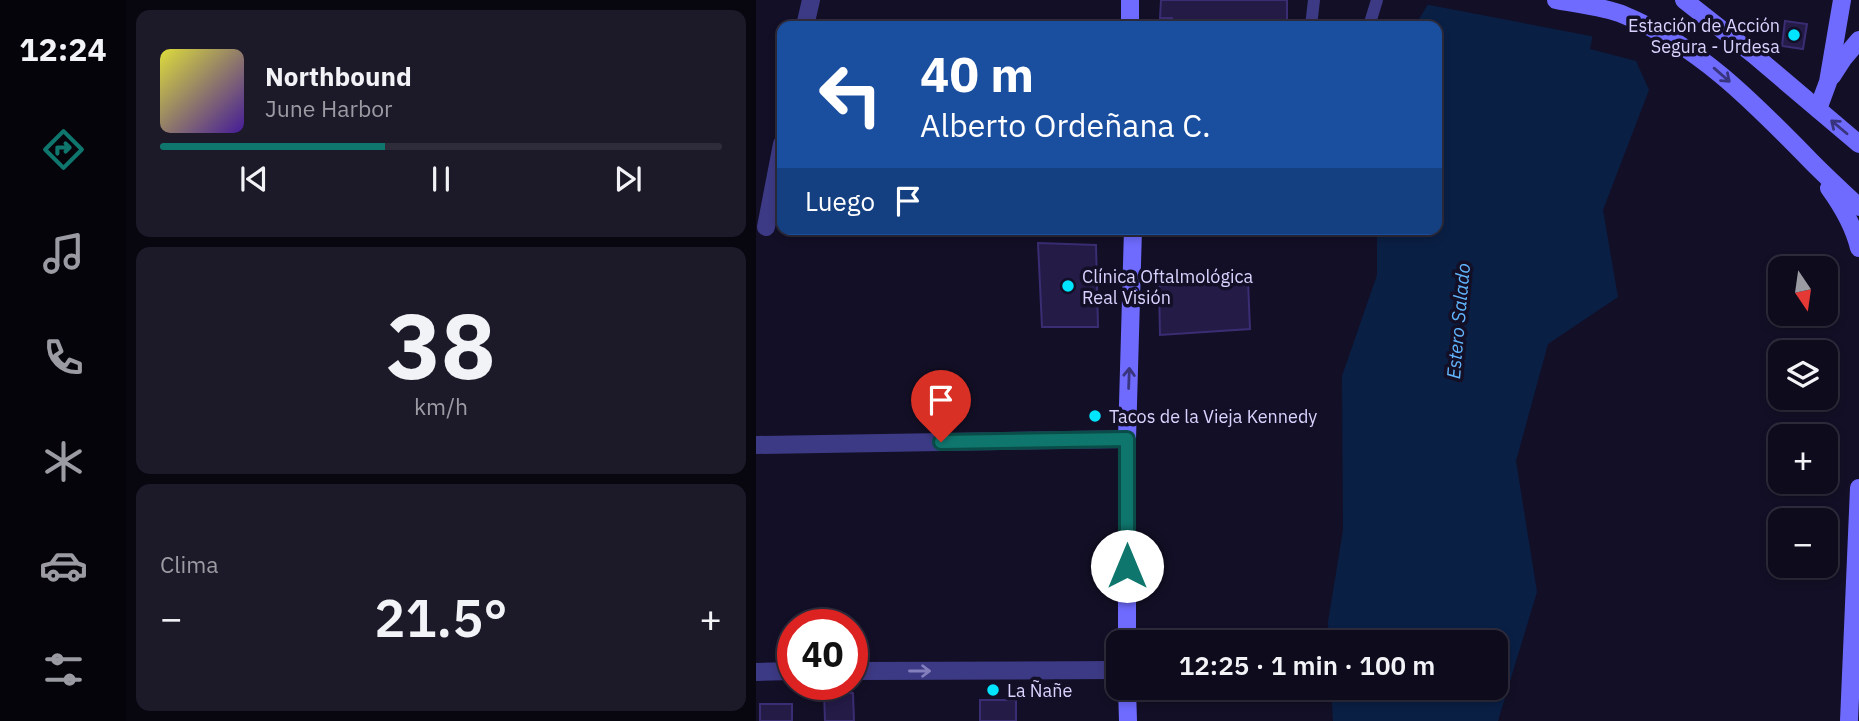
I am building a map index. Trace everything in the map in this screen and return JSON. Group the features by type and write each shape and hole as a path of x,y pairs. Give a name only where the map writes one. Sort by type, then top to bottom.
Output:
{"street":[{"path":"806,21 811,0"},
{"path":"1130,0 1130,21"},
{"path":"1556,0 1622,14 1674,41 1712,66 1761,110 1859,207"},
{"path":"1684,0 1859,144"},
{"path":"1818,110 1828,82 1842,0"},
{"path":"1828,82 1859,40"},
{"path":"1807,157 1836,198 1856,236 1859,248"},
{"path":"768,226 777,173"},
{"path":"1126,630 1127,439 1133,235"},
{"path":"756,445 1127,439"},
{"path":"1849,721 1859,488"},
{"path":"1854,603 1855,617 1859,624"},
{"path":"868,671 1106,670"},
{"path":"756,671 777,671"},
{"path":"1127,700 1128,721"}],"lane":[{"path":"1312,21 1314,0"},
{"path":"1371,21 1377,0"}],"water":[{"name":"Estero Salado","path":"1600,0 1590,49 1636,61 1649,90 1603,210 1618,297 1548,344 1516,461 1537,592 1508,688 1508,630 1328,630 1343,530 1342,376 1377,275 1377,235 1442,235 1442,21 1418,21 1428,4"},
{"path":"1332,700 1504,700 1498,721 1333,721"}],"pier":[{"path":"1425,0 1604,0 1596,37 1424,4"}],"building":[{"path":"1161,0 1287,0 1287,21 1172,21 1172,18 1160,18"},
{"name":"Estación de Acción Segura - Urdesa","path":"1785,21 1807,24 1803,49 1782,46"},
{"name":"Clínica Oftalmológica Real Visión","path":"1038,243 1096,245 1098,327 1042,327"},
{"path":"1248,281 1250,329 1160,335 1159,286"},
{"path":"824,700 853,700 854,721 825,721"},
{"path":"980,700 1016,700 1016,721 980,721"},
{"path":"760,704 792,704 792,721 760,721"}],"place":[{"name":"Estación de Acción Segura - Urdesa","path":"1794,35"},
{"name":"Clínica Oftalmológica Real Visión","path":"1068,286"},
{"name":"Tacos de la Vieja Kennedy","path":"1095,416"},
{"name":"La Ñañe","path":"993,690"}],"route":[{"path":"941,442 1127,439 1127,566"}]}
